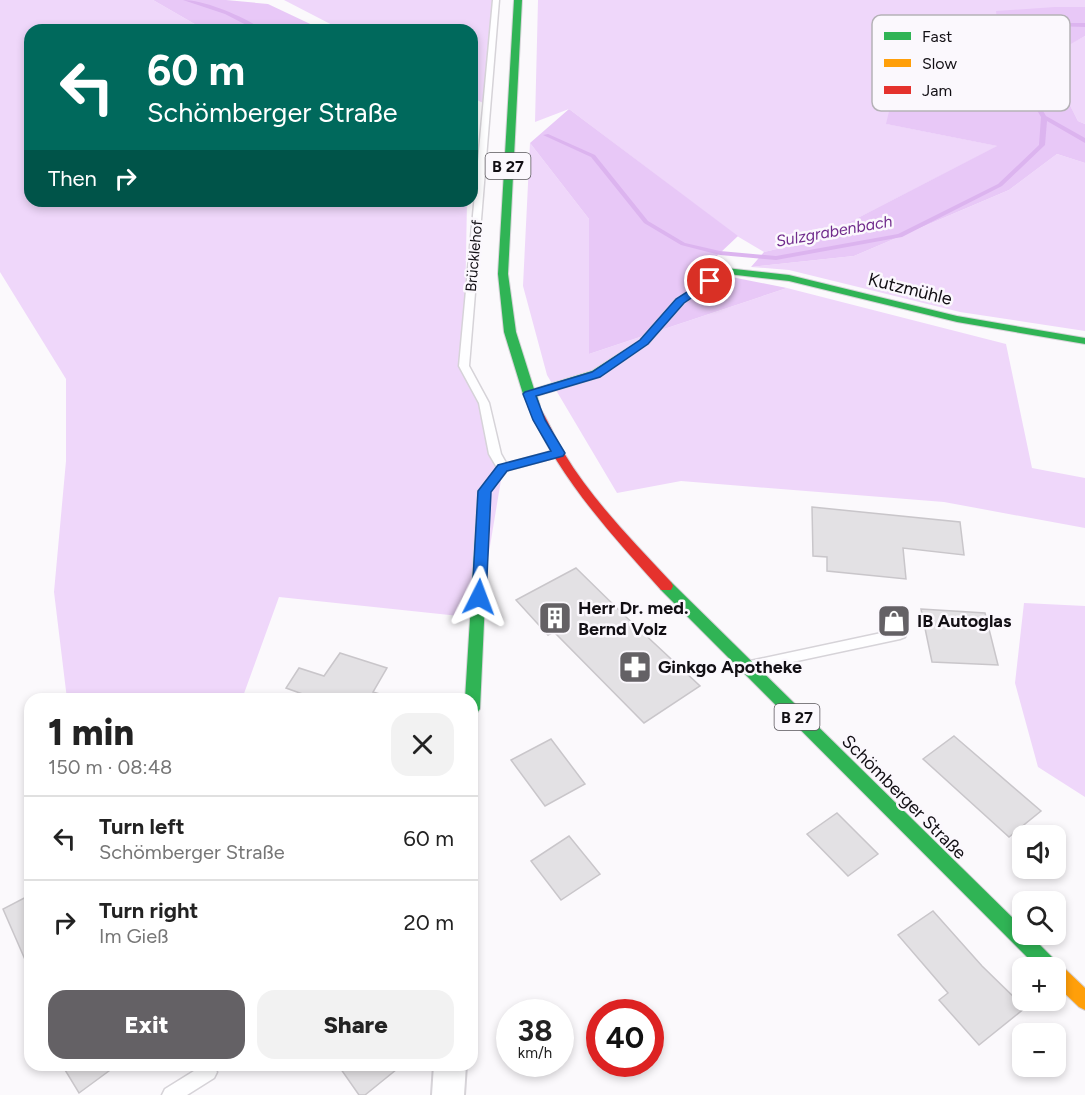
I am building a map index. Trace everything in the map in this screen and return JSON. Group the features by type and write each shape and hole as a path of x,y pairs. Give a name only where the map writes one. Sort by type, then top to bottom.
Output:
{"main road":[{"name":"Schömberger Straße","path":"518,0 503,274 510,332 539,420 558,453 604,518 681,603 1040,957"},
{"name":"Kutzmühle","path":"529,394 596,374 644,342 680,301 726,271 789,278 957,319 1085,341"},
{"path":"473,693 484,491 502,468 558,453"},
{"path":"1066,982 1085,1001"}],"street":[{"path":"448,1095 450,1071"}],"lane":[{"name":"Brücklehof","path":"478,206 496,0"},
{"name":"Brücklehof","path":"478,207 464,366 484,403 495,454 502,468"},
{"path":"746,667 900,634"},
{"path":"171,1095 208,1072"}],"shaded area":[{"path":"0,0 153,0 195,24 24,24 24,207 467,207 464,366 484,403 503,468 478,618 279,597 244,693 66,693 54,592 66,461 66,379 0,272"},
{"path":"153,0 226,0 268,4 310,24 195,24"},
{"path":"284,0 496,0 487,105 478,100 478,24 330,24"},
{"path":"538,0 1085,0 1085,7 1055,7 1050,15 872,15 872,111 890,111 887,124 998,146 815,240 764,252 737,236 569,109 535,122"},
{"path":"1085,7 1085,36 1070,44 1070,15 996,15 996,11"},
{"path":"1085,36 1085,124 1078,121 1070,105 1070,44"},
{"path":"1070,105 1078,121 1085,124 1085,163 1057,154 1009,190 854,256 751,267 764,252 815,240 997,146 886,124 889,111 1070,111"},
{"path":"569,109 738,236 701,271 787,288 589,354 589,219 530,143"},
{"path":"530,143 589,219 589,354 787,288 1006,344 1032,468 1085,478 1085,528 944,502 681,481 617,493 547,375 523,286"},
{"path":"1057,154 1085,163 1085,331 960,312 789,270 751,267 854,256 1009,190"},
{"path":"1024,603 1085,606 1085,797 1038,767 1015,683"}],"building":[{"path":"812,507 960,522 964,555 903,548 906,579 827,571 827,557 813,556"},
{"path":"576,568 700,686 644,723 554,632 548,635 516,600"},
{"path":"921,609 985,613 998,665 932,662"},
{"path":"340,653 387,668 373,692 376,693 300,693 286,688 299,668 324,676"},
{"path":"954,736 1041,811 1024,825 1012,825 1012,835 1009,837 923,759"},
{"path":"551,739 585,784 545,806 511,760"},
{"path":"837,813 878,854 848,876 807,834"},
{"path":"569,836 600,874 561,900 531,861"},
{"path":"24,898 24,957 3,909"},
{"path":"933,911 982,966 1012,995 1012,1011 1021,1011 979,1045 939,1000 948,993 898,935"},
{"path":"66,1071 109,1071 79,1093"},
{"path":"342,1071 395,1071 365,1095 359,1095"}],"waterway":[{"name":"Sulzgrabenbach","path":"186,0 227,13 248,24"},
{"path":"1070,25 1085,25"},
{"path":"1040,111 1044,117"},
{"name":"Sulzgrabenbach","path":"546,135 593,156 646,222 683,244 720,253 776,258 900,236 1000,185 1042,145 1044,117"},
{"path":"1044,117 1085,141"}],"traffic: fast":[{"path":"518,0 503,274 510,332 534,406"},
{"path":"529,394 596,374 644,342 680,301 726,271 789,278 957,319 1085,341"},
{"path":"473,693 484,491 503,468 558,453"},
{"path":"666,586 1040,957"}],"traffic: slow":[{"path":"1066,982 1085,1001"}],"traffic: jam":[{"path":"534,406 544,430 574,478 610,524 666,586"}],"place":[{"name":"Herr Dr. med. Bernd Volz","path":"555,618"},
{"name":"IB Autoglas","path":"894,621"},
{"name":"Ginkgo Apotheke","path":"635,667"}],"route":[{"path":"479,597 484,491 502,468 558,453 539,420 529,394 596,374 644,342 680,301 710,281"}]}
